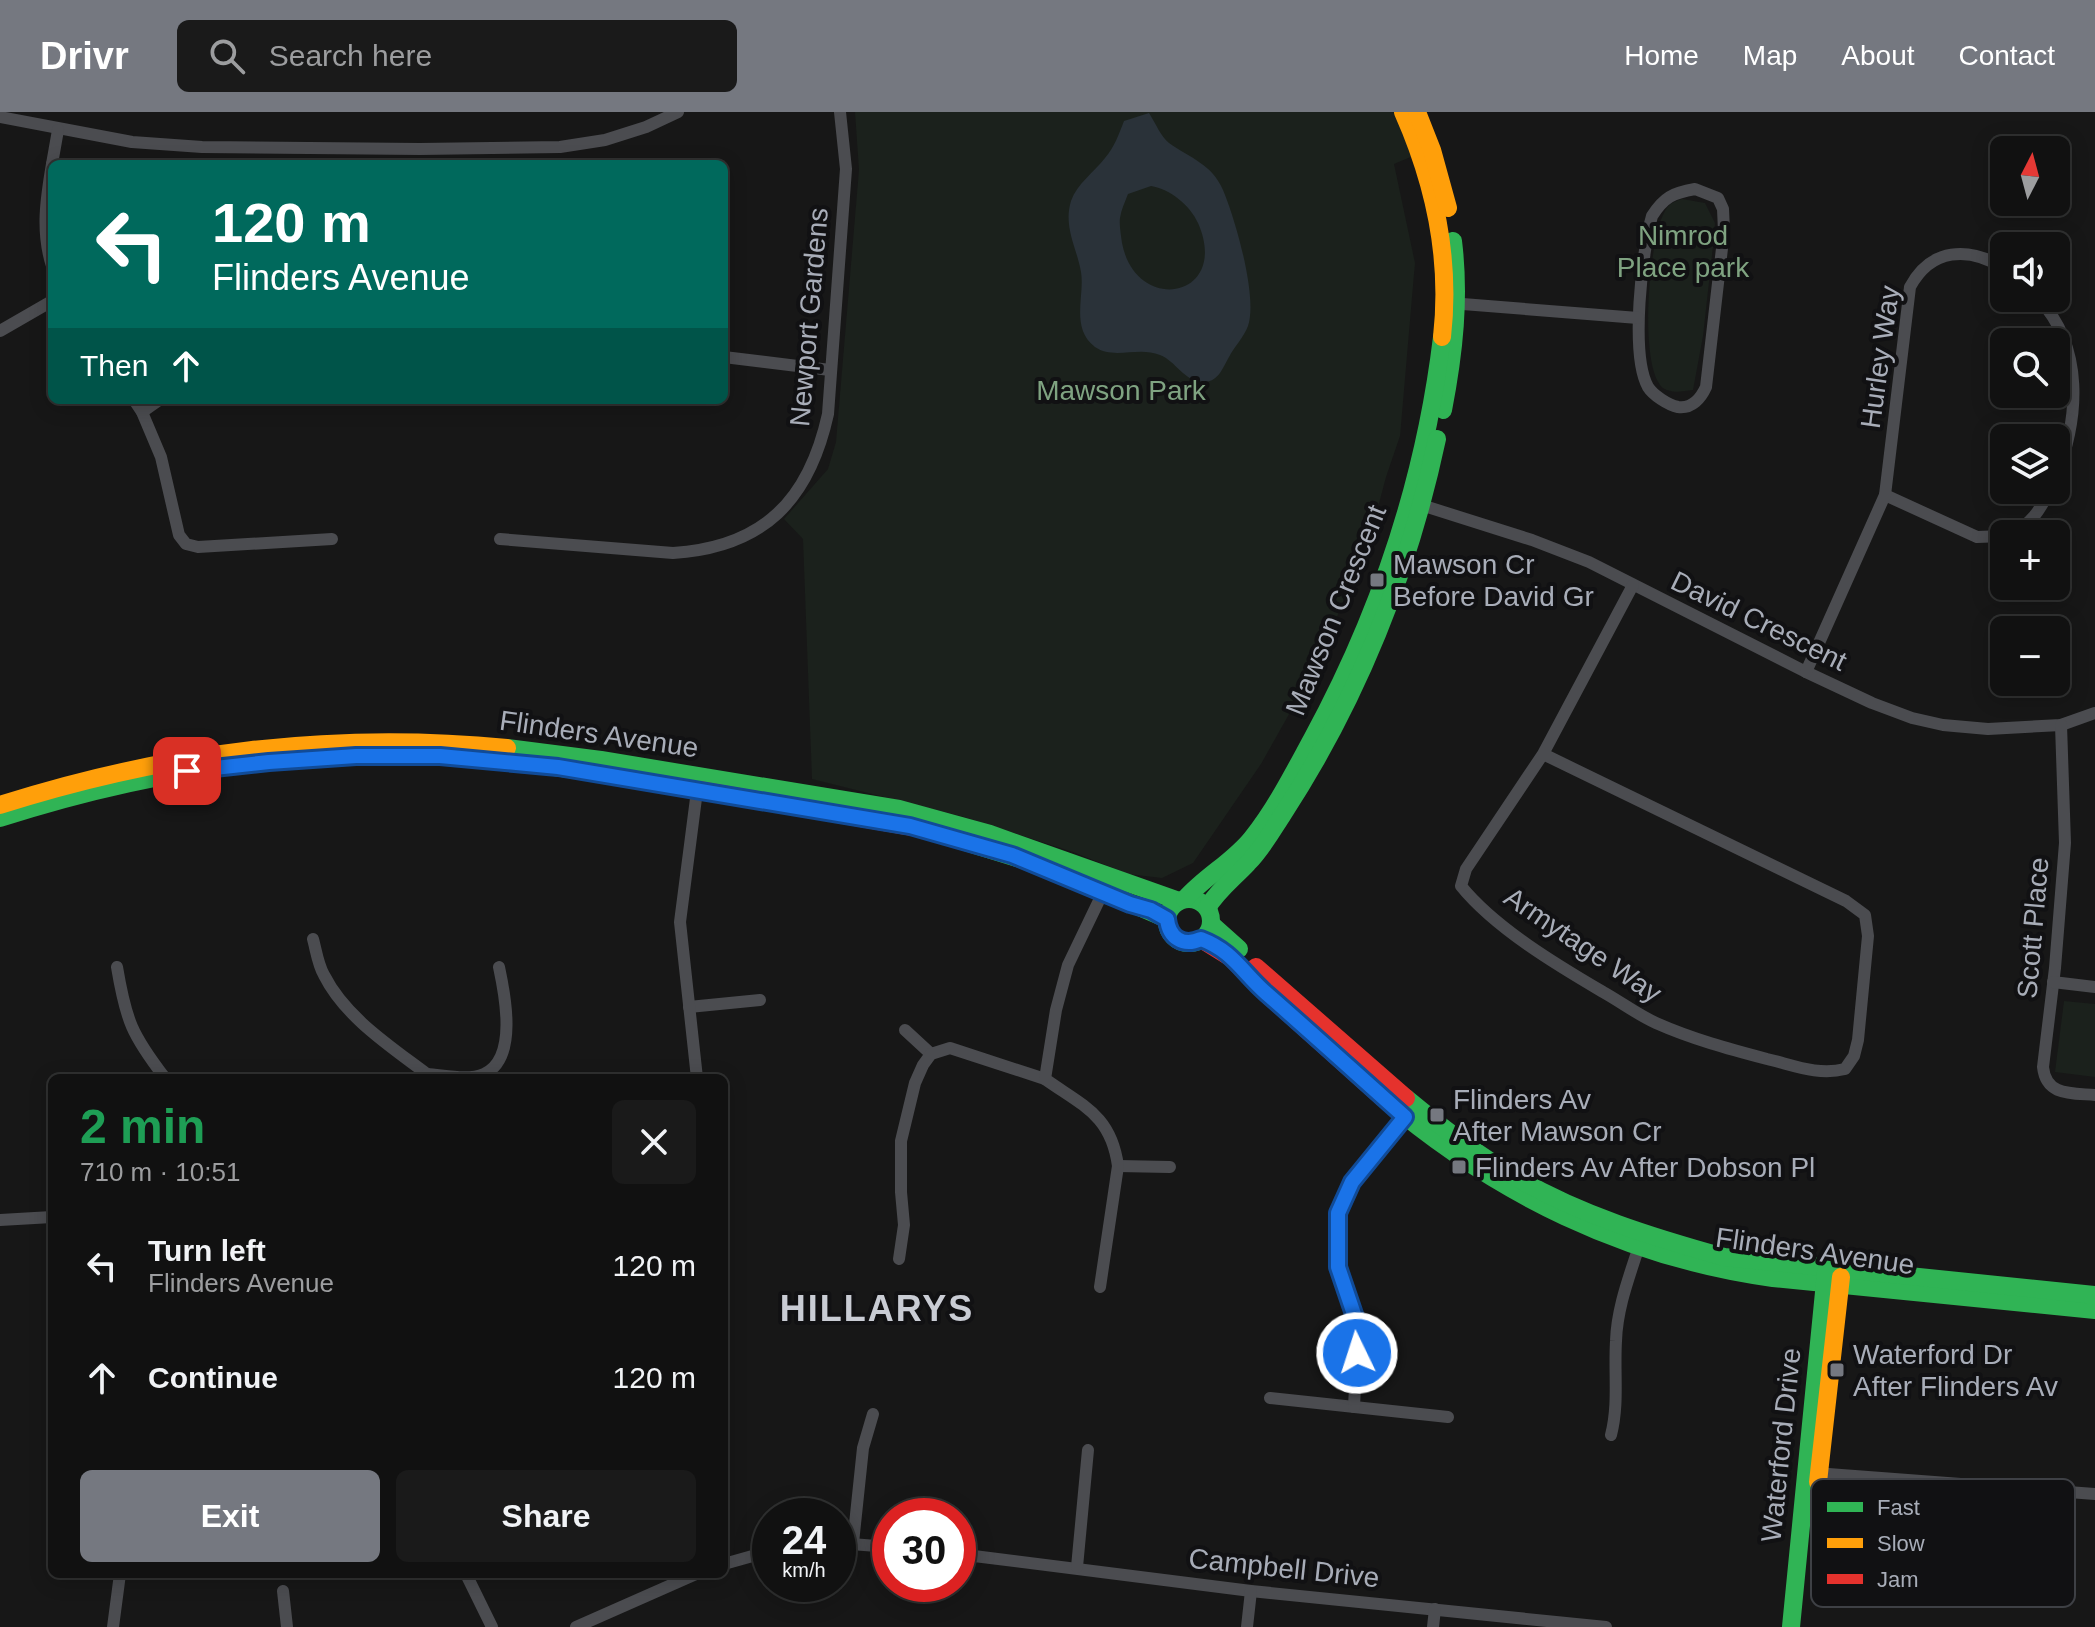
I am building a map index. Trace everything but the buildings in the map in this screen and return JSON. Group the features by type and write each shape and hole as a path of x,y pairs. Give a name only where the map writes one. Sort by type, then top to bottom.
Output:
{"main road":[{"name":"Mawson Crescent","path":"1206,924 1212,899 1252,859 1315,761 1389,603 1417,504 1451,303 1436,205 1409,113"},
{"name":"Mawson Crescent","path":"1182,900 1196,884 1229,863 1253,837 1306,752 1375,605 1417,504"},
{"name":"Flinders Avenue","path":"0,805 74,781 191,756 349,742 495,746 698,783"},
{"name":"Flinders Avenue","path":"0,818 65,798 149,778 226,766 314,758 440,756 523,762 897,809 961,825 1107,885 1182,900"},
{"name":"Flinders Avenue","path":"1107,885 1130,904 1167,919"},
{"path":"1182,900 1198,900 1206,924 1193,942 1180,941 1170,932 1167,919 1170,909 1182,900"},
{"name":"Flinders Avenue","path":"1206,924 1317,1018 1410,1112 1545,1193 1641,1240 1833,1277 2095,1310"},
{"name":"Flinders Avenue","path":"1833,1277 2095,1295"},
{"name":"Waterford Drive","path":"1811,1479 1833,1277"},
{"name":"Waterford Drive","path":"1812,1473 1812,1479"},
{"name":"Waterford Drive","path":"1791,1627 1811,1480"},
{"name":"Waterford Drive","path":"1803,1627 1811,1490"}],"street":[{"path":"0,117 132,142 202,147 510,149 560,147 605,140 646,127 678,112"},
{"name":"Newport Gardens","path":"500,539 673,553 722,546 746,537 781,510 812,467 828,414 846,169 840,112"},
{"path":"53,160 58,130"},
{"path":"1695,189 1718,198 1723,209 1724,231 1706,387 1698,401 1679,407 1650,390 1641,363 1638,318 1652,216 1661,202 1670,194 1695,189"},
{"path":"48,197 45,222 48,241"},
{"name":"Hurley Way","path":"1806,672 1885,495 1910,287 1926,263 1940,256 1970,255 1990,263"},
{"path":"0,331 48,303"},
{"path":"1451,303 1638,318"},
{"path":"2047,312 2057,327 2073,374 2073,424 2070,433"},
{"path":"728,357 830,370"},
{"path":"137,404 161,457 179,535 186,544 198,547 332,539"},
{"path":"142,412 153,404"},
{"path":"1885,495 1977,537 1990,537"},
{"name":"David Crescent","path":"1417,504 1532,540 1589,562 1806,672 1912,718 1943,725 1988,729 2061,725 2095,713"},
{"name":"Armytage Way","path":"1543,754 1846,901 1865,915 1868,936 1858,1040 1854,1056 1845,1069 1812,1071 1710,1044 1654,1022 1561,967 1470,897 1461,886 1466,869 1543,754 1633,585"},
{"name":"Scott Place","path":"2061,725 2066,821 2044,1076 2051,1088 2057,1091 2095,1095"},
{"path":"697,1074 680,922 698,783"},
{"path":"1045,1079 1056,1010 1068,965 1107,885"},
{"path":"313,939 323,974 352,1012 425,1074"},
{"path":"117,967 130,1027 162,1074"},
{"path":"480,1074 494,1067 501,1057 507,1016 499,967"},
{"path":"2053,982 2095,987"},
{"path":"689,1007 760,1000"},
{"path":"905,1030 931,1054"},
{"path":"899,1259 904,1237 901,1141 915,1083 931,1054 950,1048 1045,1079 1101,1120 1115,1146 1118,1166 1100,1287"},
{"path":"1354,1407 1358,1326 1338,1267 1338,1213 1352,1182 1410,1112"},
{"path":"1118,1166 1170,1167"},
{"path":"0,1220 48,1217"},
{"path":"1611,1435 1617,1405 1618,1318 1641,1240"},
{"path":"1270,1398 1448,1417"},
{"path":"856,1514 863,1448 873,1414"},
{"path":"1077,1567 1088,1450"},
{"path":"1812,1473 1893,1479"},
{"path":"2075,1493 2095,1494"},
{"path":"728,1563 752,1556"},
{"name":"Campbell Drive","path":"976,1556 1251,1591 1606,1627"},
{"path":"113,1627 119,1578"},
{"path":"468,1578 492,1627"},
{"path":"576,1627 670,1579"},
{"path":"283,1591 287,1627"},
{"path":"1247,1627 1251,1591"},
{"path":"1433,1627 1435,1609"}],"green space":[{"name":"Mawson Park","path":"855,112 1395,112 1413,156 1394,164 1415,263 1400,436 1368,545 1315,668 1261,764 1193,863 1162,878 1128,874 1073,852 964,817 812,779 803,539 784,519 828,469 836,442 859,170"},
{"name":"Nimrod Place park","path":"1682,199 1705,203 1715,223 1703,336 1693,390 1674,392 1663,388 1655,376 1650,356 1648,303 1659,227 1667,207"},
{"path":"2064,1001 2095,1004 2095,1077 2055,1072"}],"shaded area":[{"path":"1149,113 1166,140 1213,174 1223,190 1233,219 1248,278 1250,313 1244,334 1220,373 1210,381 1192,379 1160,355 1102,351 1087,339 1083,331 1081,272 1070,229 1069,211 1074,195 1108,154 1124,121","holes":["1151,186 1172,194 1190,210 1198,223 1205,248 1202,268 1192,282 1178,288 1161,289 1144,281 1131,266 1122,243 1120,218 1128,194"]}],"traffic: fast":[{"path":"1443,410 1455,326 1453,241"},
{"path":"1185,899 1244,847 1269,815 1312,739 1359,643 1379,594 1411,494 1424,442 1442,337"},
{"path":"1207,908 1267,840 1310,771 1357,680 1412,537 1437,439"},
{"path":"507,748 601,760 899,809 990,834 1179,901"},
{"path":"0,818 56,801 170,775 285,759 343,756 460,757 581,770 700,790"},
{"path":"923,829 1046,867 1167,919"},
{"path":"1189,899 1205,905 1211,921 1205,937 1189,943 1173,937 1167,921 1173,905 1189,899"},
{"path":"1211,924 1239,949"},
{"path":"1383,1098 1471,1164 1517,1192 1615,1238 1666,1255 1773,1278 2095,1310"},
{"path":"1406,1098 1474,1150 1541,1191 1618,1224 1724,1257 2095,1295"},
{"path":"1791,1627 1826,1272"}],"traffic: slow":[{"path":"1403,112 1424,166 1438,222 1444,279 1442,337"},
{"path":"1417,112 1432,150 1448,208"},
{"path":"0,805 125,771 250,750 377,742 507,748"},
{"path":"1818,1479 1841,1277"}],"traffic: jam":[{"path":"700,790 923,829"},
{"path":"1201,939 1230,957 1383,1098"},
{"path":"1256,967 1406,1098"}],"place":[{"name":"Mawson Cr Before David Gr","path":"1377,580"},
{"name":"Flinders Av After Mawson Cr","path":"1437,1115"},
{"name":"Flinders Av After Dobson Pl","path":"1459,1167"},
{"name":"Waterford Dr After Flinders Av","path":"1837,1370"}],"district":[{"name":"HILLARYS","path":"877,1308"}],"route":[{"path":"187,771 356,756 440,756 558,767 910,826 1012,855 1151,910 1167,919 1170,932 1180,941 1201,939 1232,955 1254,982 1405,1117 1352,1182 1338,1213 1338,1267 1358,1326 1357,1353"}]}
